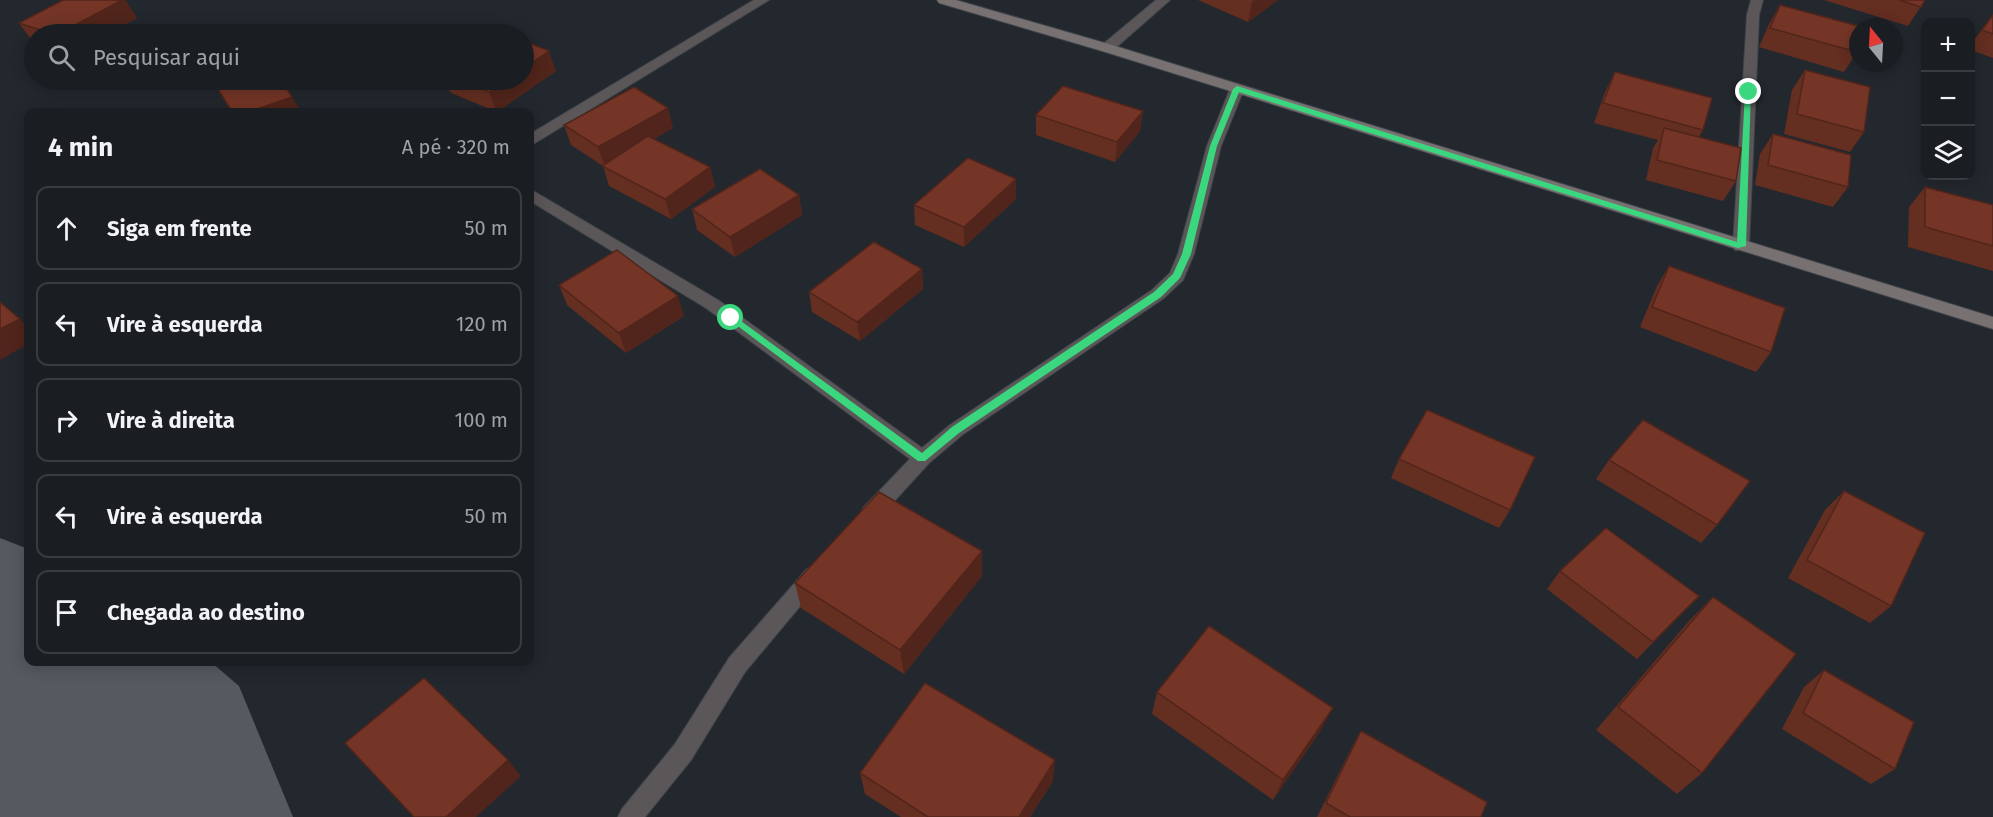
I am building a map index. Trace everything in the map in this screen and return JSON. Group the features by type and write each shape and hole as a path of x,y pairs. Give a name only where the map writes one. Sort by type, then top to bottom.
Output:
{"main road":[{"path":"943,0 1107,48 1993,323"}],"street":[{"path":"534,138 763,0"},
{"path":"1107,48 1164,0"},
{"path":"1741,246 1753,15 1757,0"},
{"path":"860,525 922,458 956,430 1158,294 1177,276 1186,254 1214,146 1237,89"},
{"path":"534,197 712,304 922,458"},
{"path":"630,817 683,752 738,665 829,559"}],"building":[{"path":"63,0 122,0 77,24 19,23"},
{"path":"1899,0 1925,0 1921,7"},
{"path":"1780,5 1849,24 1849,50 1770,28"},
{"path":"1993,15 1993,34 1982,30"},
{"path":"534,45 549,51 534,61"},
{"path":"1805,70 1870,87 1864,132 1797,114"},
{"path":"1615,72 1712,98 1703,130 1603,103"},
{"path":"1063,86 1143,111 1117,142 1036,115"},
{"path":"634,87 668,108 598,147 564,125"},
{"path":"219,90 287,90 292,97 260,108 230,108"},
{"path":"1664,128 1741,148 1736,181 1657,160"},
{"path":"1773,134 1851,155 1848,187 1768,165"},
{"path":"648,136 710,167 665,199 602,166"},
{"path":"968,158 1016,179 964,227 914,205"},
{"path":"760,169 799,195 730,237 692,209"},
{"path":"1925,187 1993,205 1993,246 1925,227"},
{"path":"874,242 922,269 857,322 809,292"},
{"path":"617,250 678,296 619,333 559,285"},
{"path":"1669,266 1785,308 1771,352 1652,307"},
{"path":"0,302 20,319 0,329"},
{"path":"1427,410 1535,457 1510,510 1399,459"},
{"path":"1643,420 1750,481 1717,525 1609,460"},
{"path":"1844,491 1925,533 1891,606 1807,560"},
{"path":"879,492 982,551 900,650 795,583"},
{"path":"1606,528 1699,596 1653,642 1560,571"},
{"path":"1713,597 1796,654 1702,773 1618,707"},
{"path":"1209,626 1333,708 1283,780 1157,692"},
{"path":"1824,670 1914,722 1895,769 1803,713"},
{"path":"424,678 508,760 446,817 414,817 345,743"},
{"path":"925,683 1055,760 1019,817 928,817 860,773"},
{"path":"1361,731 1487,802 1481,817 1350,817 1326,803"}],"runway":[{"path":"0,699 108,817"}],"route":[{"path":"731,318 922,458 956,430 1158,294 1177,276 1186,254 1214,146 1237,89 1741,246 1749,92"}]}
